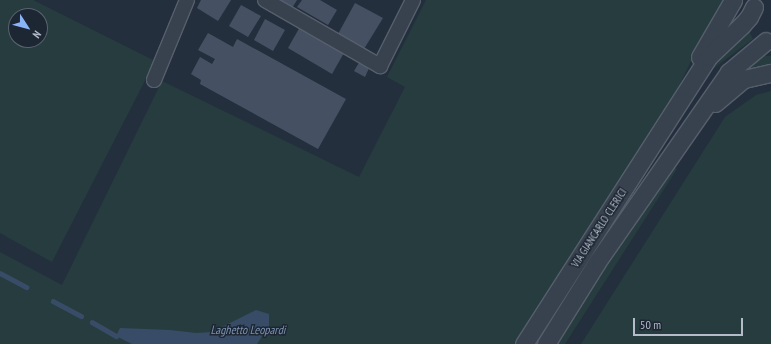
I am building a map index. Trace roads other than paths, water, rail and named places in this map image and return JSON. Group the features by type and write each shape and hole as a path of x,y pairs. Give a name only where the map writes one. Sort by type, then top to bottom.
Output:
{"street":[{"path":"154,80 187,0"},
{"path":"265,0 380,66 413,0"},
{"name":"VIA GIANCARLO CLERICI","path":"674,113 706,45 733,0"},
{"path":"755,4 755,27 768,42"},
{"name":"VIA GIANCARLO CLERICI","path":"524,344 674,113 708,57 742,25 749,17 755,4"},
{"name":"VIA GIANCARLO CLERICI","path":"546,344 598,262 729,72 768,42"},
{"name":"VIA GIANCARLO CLERICI","path":"698,117 744,79 771,74"}],"water":[{"name":"Laghetto Leopardi","path":"256,310 269,314 269,326 257,344 132,344 116,336 120,328 170,330 196,333 212,332"}],"waterway":[{"path":"0,273 26,287"},
{"path":"53,301 81,316"},
{"path":"92,322 116,336"}]}
